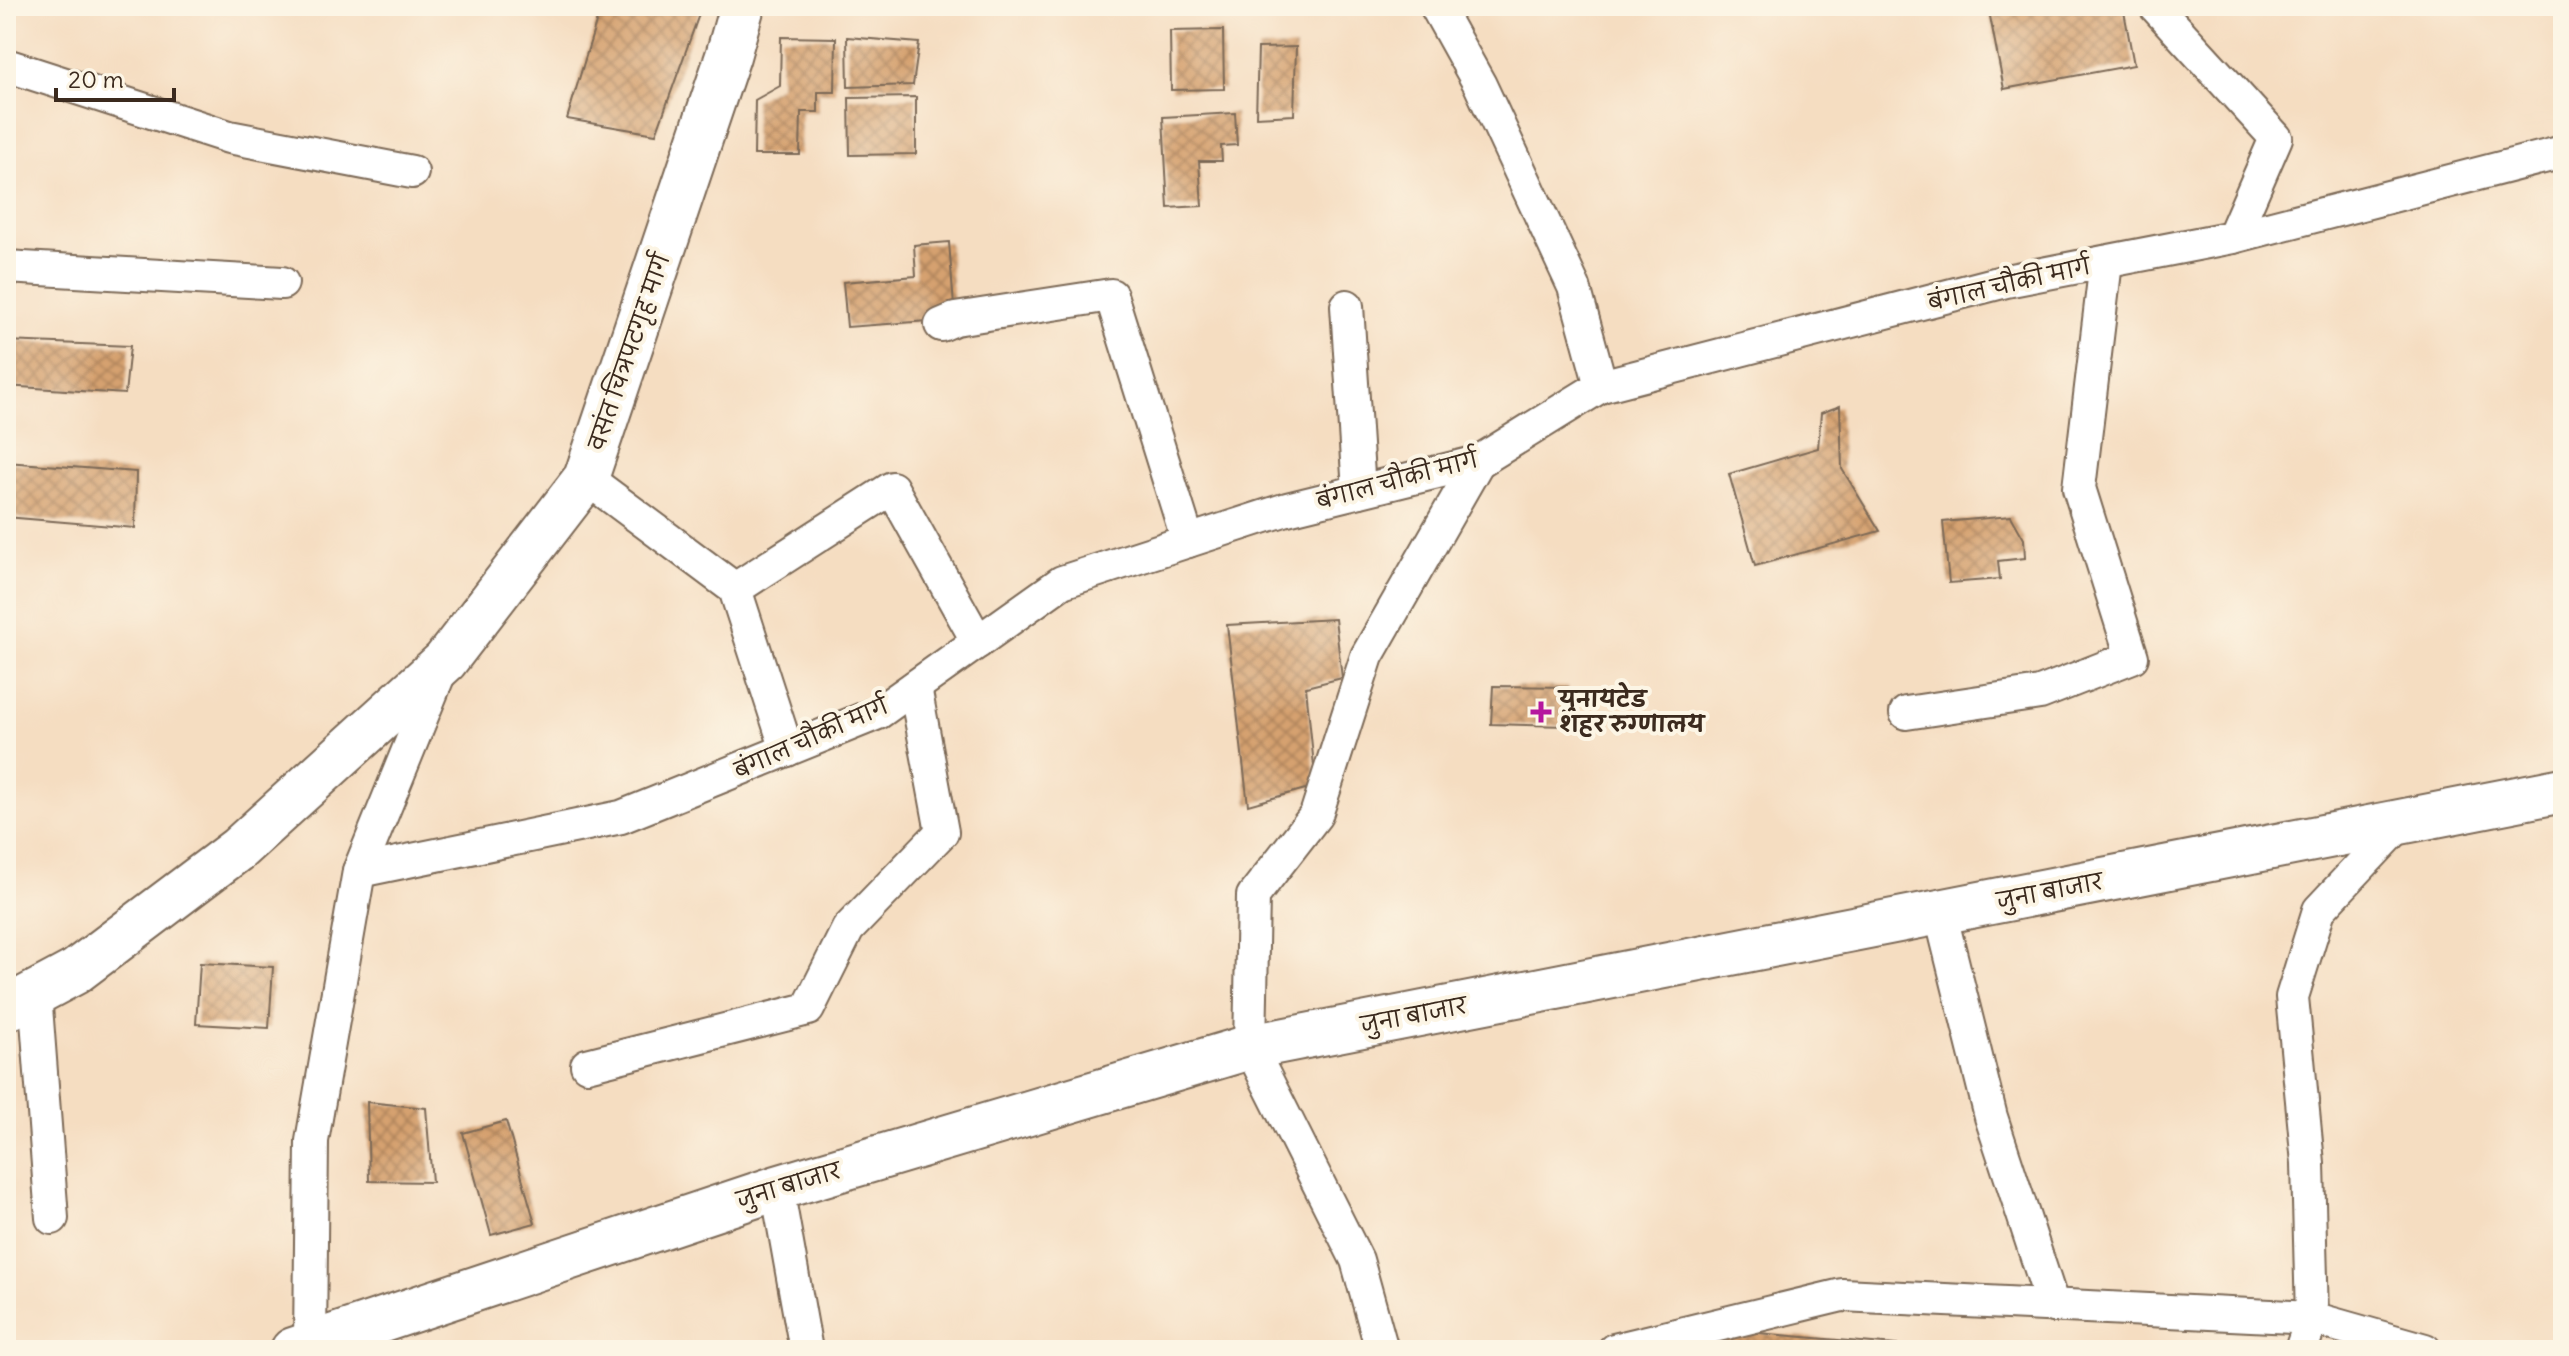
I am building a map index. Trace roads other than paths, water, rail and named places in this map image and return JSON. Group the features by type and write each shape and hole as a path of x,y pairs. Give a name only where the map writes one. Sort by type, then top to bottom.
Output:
{"street":[{"name":"वसंत चित्रपटगृह मार्ग","path":"20,1001 75,972 238,849 445,661 586,478 742,6"},
{"path":"1436,6 1480,85 1574,287 1601,386"},
{"path":"2155,6 2276,138 2233,237"},
{"path":"6,65 229,137 412,172"},
{"name":"बंगाल चौकी मार्ग","path":"359,871 621,817 878,713 1062,582 1287,509 1478,462 1601,386 2006,281 2233,237 2563,152"},
{"path":"1906,713 2040,693 2132,657 2079,488 2106,262"},
{"path":"6,267 282,283"},
{"path":"941,325 955,319 1111,295 1188,541"},
{"path":"1347,306 1359,491"},
{"path":"1382,1350 1357,1260 1250,1047 1253,896 1316,815 1367,656 1478,462"},
{"path":"586,478 735,589 787,750"},
{"path":"735,589 892,488 978,642"},
{"path":"302,1348 312,1141 359,871 445,661"},
{"path":"587,1065 808,1009 848,929 942,832 915,687"},
{"name":"जुना बाजार","path":"302,1348 777,1188 1250,1047 2563,790"},
{"path":"2301,1350 2312,1318 2308,1163 2292,997 2319,910 2402,822"},
{"path":"1940,912 1991,1117 2053,1306"},
{"path":"20,1001 52,1218"},
{"path":"777,1188 806,1350"},
{"path":"1614,1350 1842,1295 2312,1318 2425,1350"}],"place":[{"name":"युनायटेड शहर रुग्णालय","path":"1541,712"}]}
